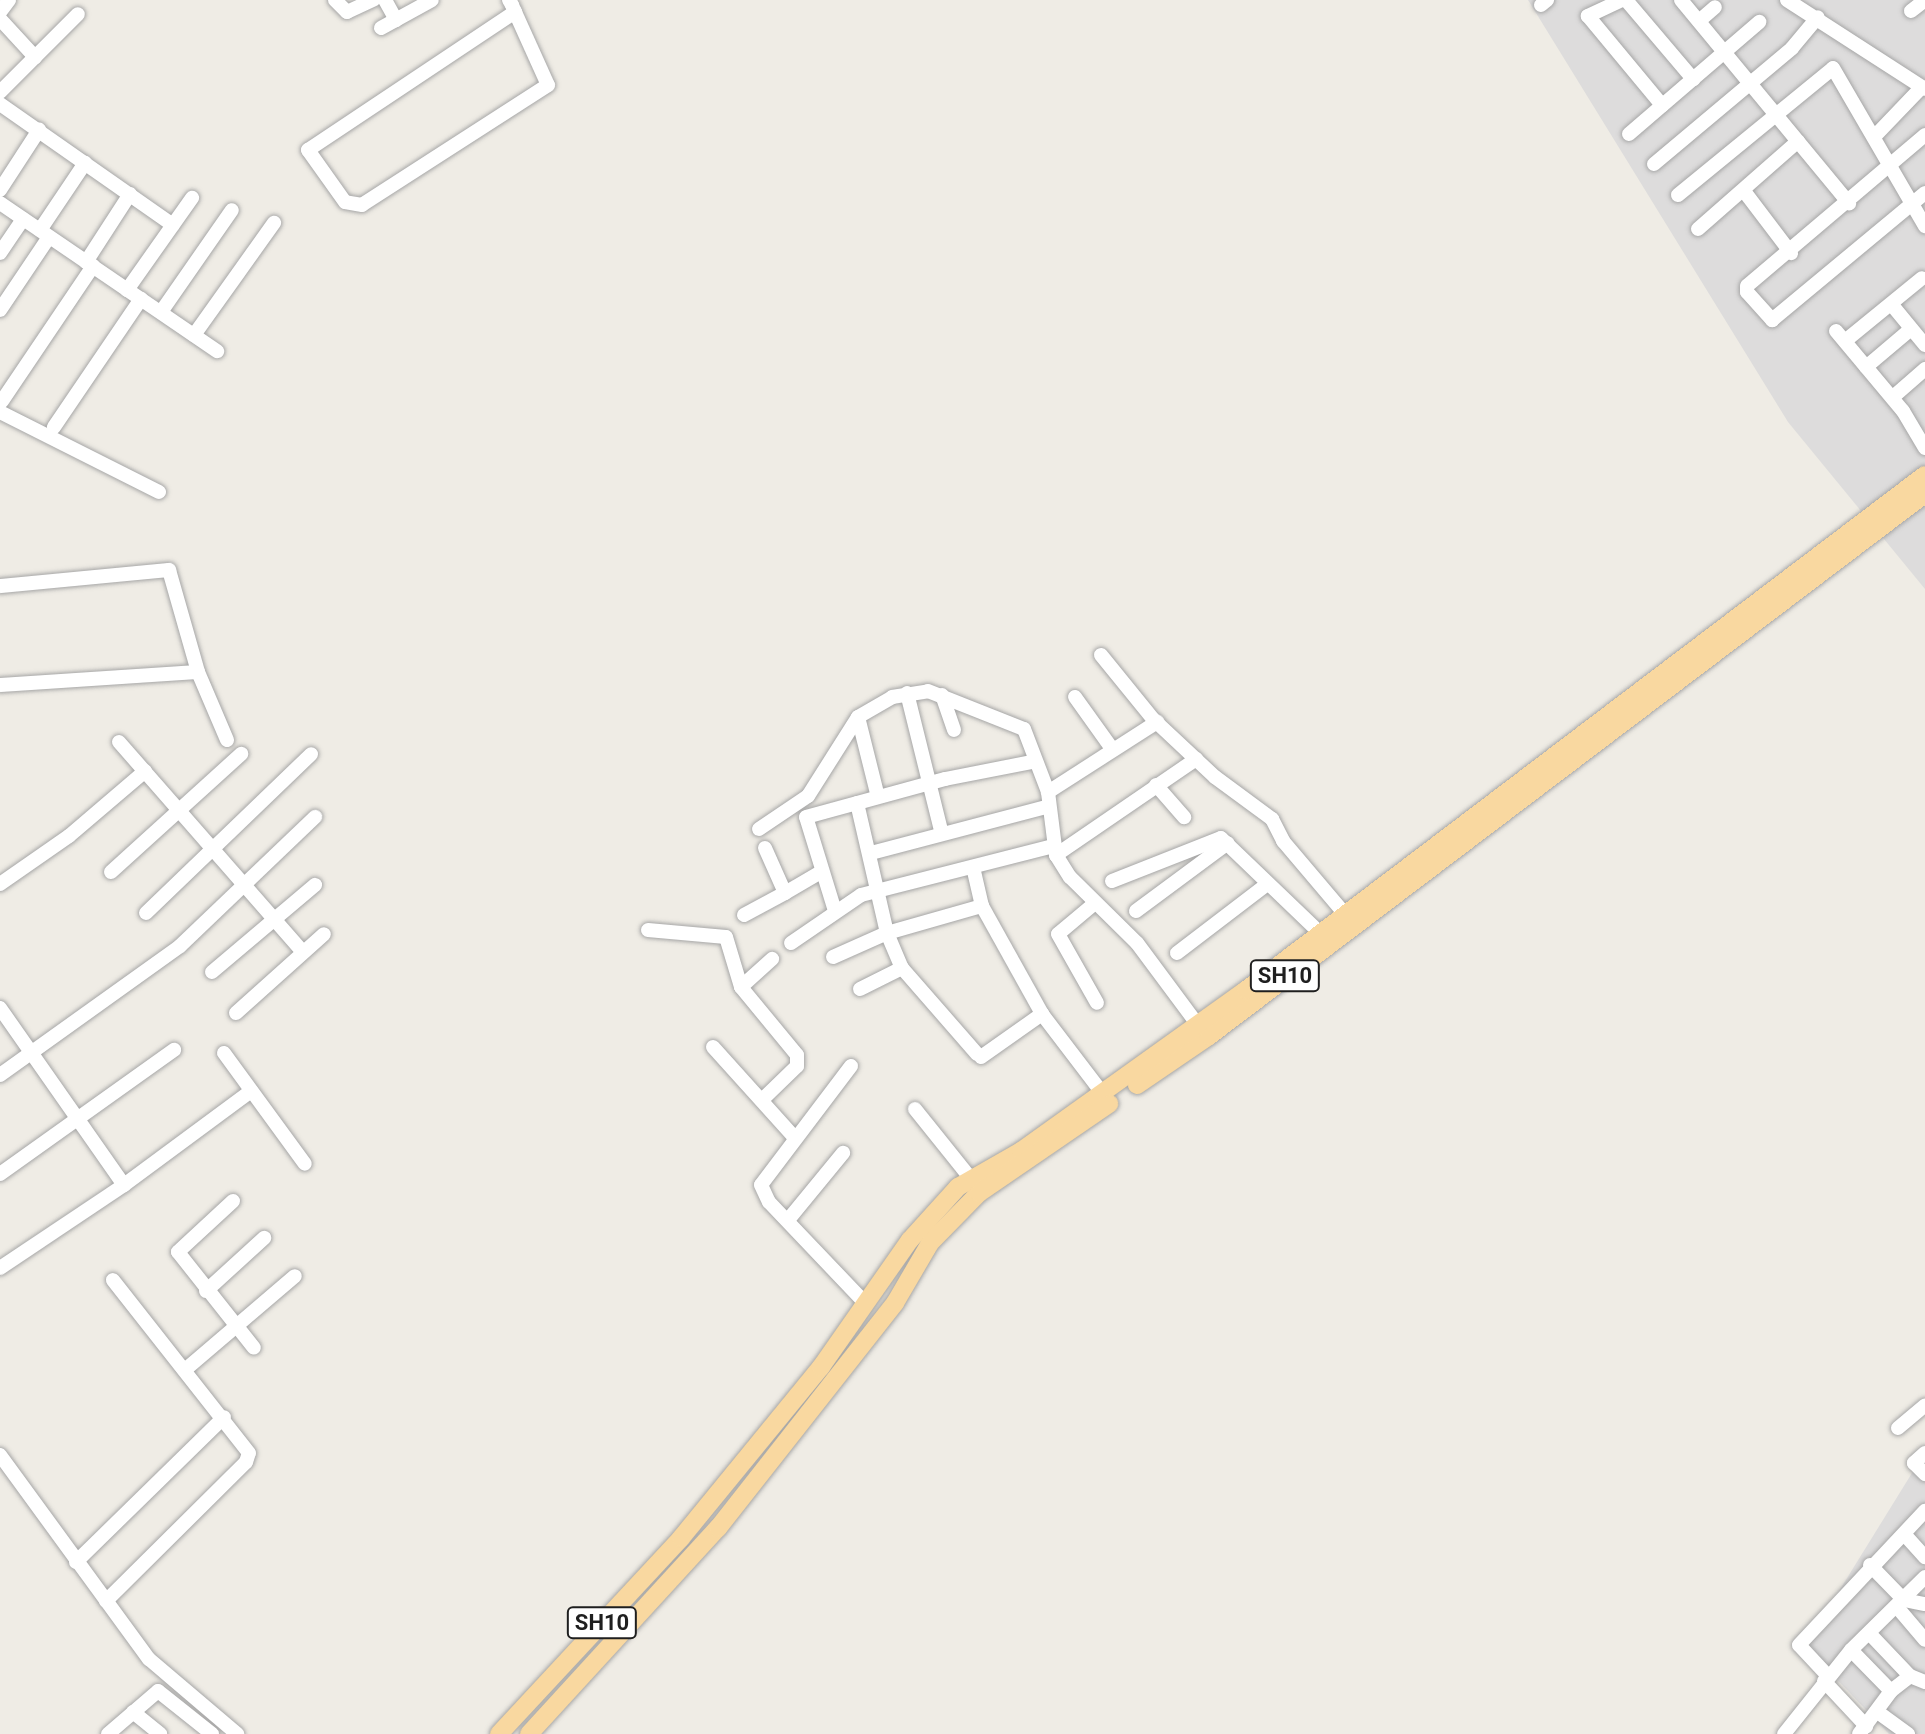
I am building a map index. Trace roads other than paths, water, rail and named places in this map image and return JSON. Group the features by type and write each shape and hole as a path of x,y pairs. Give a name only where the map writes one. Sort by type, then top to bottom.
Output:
{"main road":[{"name":"SH10","path":"499,1734 681,1538 866,1304 934,1211 971,1179 1103,1094 1139,1076 1198,1025 1925,475"},
{"name":"SH10","path":"529,1734 718,1528 895,1303 930,1243 979,1193 1925,494"}],"street":[{"path":"0,12 9,0"},
{"path":"335,0 347,12 373,0"},
{"path":"385,0 396,20"},
{"path":"381,28 432,0"},
{"path":"1681,0 1849,203"},
{"path":"1787,0 1818,17 1924,88 1874,137"},
{"path":"1911,11 1925,0"},
{"path":"1662,105 1588,16 1617,1 1693,79"},
{"path":"512,6 548,85 362,205 345,202 308,150 512,6"},
{"path":"1699,21 1715,7"},
{"path":"2,88 78,14"},
{"path":"1654,164 1751,84 1818,17"},
{"path":"0,19 35,57"},
{"path":"1629,134 1759,22"},
{"path":"1678,195 1833,68 1925,226"},
{"path":"0,104 173,225"},
{"path":"0,190 39,130"},
{"path":"1925,135 1892,168 1746,289 1769,319 1925,193"},
{"path":"1698,229 1798,141"},
{"path":"0,310 85,163"},
{"path":"1744,191 1791,253"},
{"path":"130,194 1,407 159,492"},
{"path":"127,290 192,198"},
{"path":"0,203 217,351"},
{"path":"161,312 232,210"},
{"path":"0,253 23,219"},
{"path":"194,335 274,223"},
{"path":"1922,278 1892,305 1841,336 1893,397 1925,448"},
{"path":"54,427 141,299"},
{"path":"1892,305 1925,345"},
{"path":"1866,367 1911,329"},
{"path":"1893,397 1925,369"},
{"path":"0,586 169,570 198,672 227,740"},
{"path":"1101,655 1157,722 1196,759 1272,819 1283,841 1345,914"},
{"path":"0,685 198,672"},
{"path":"907,693 927,784 942,834"},
{"path":"759,829 808,796 858,717 907,693 942,695 1024,729 1032,762 1047,799 1054,851 1095,903 1137,943 1198,1025"},
{"path":"942,695 954,730"},
{"path":"1075,697 1113,750"},
{"path":"858,717 878,797"},
{"path":"871,853 942,834 1047,799 1157,722"},
{"path":"119,742 303,952"},
{"path":"111,872 241,754"},
{"path":"146,913 311,754"},
{"path":"791,943 835,911 879,891 973,867 1054,851 1196,759"},
{"path":"835,911 806,817 927,784 1032,762"},
{"path":"0,884 69,836 145,771"},
{"path":"1156,785 1184,817"},
{"path":"857,803 887,933 902,968 979,1056 1042,1014"},
{"path":"0,1075 180,946 247,887 315,817"},
{"path":"1112,881 1219,838 1228,843 1266,885 1320,933"},
{"path":"1136,911 1228,843"},
{"path":"765,848 785,893"},
{"path":"973,867 982,906 1042,1014 1103,1094"},
{"path":"744,915 821,872"},
{"path":"212,972 277,922 315,885"},
{"path":"1177,953 1266,885"},
{"path":"1095,903 1058,934 1097,1003"},
{"path":"833,957 887,933 982,906"},
{"path":"648,930 726,937 741,987 797,1055 797,1066 764,1098"},
{"path":"236,1013 324,934"},
{"path":"741,987 772,959"},
{"path":"860,989 902,968"},
{"path":"0,1008 124,1185"},
{"path":"713,1047 764,1098 794,1137"},
{"path":"0,1174 174,1050"},
{"path":"224,1053 305,1164"},
{"path":"851,1066 794,1137 761,1185 769,1202 866,1304"},
{"path":"0,1268 124,1185 251,1091"},
{"path":"915,1109 971,1179"},
{"path":"788,1220 843,1153"},
{"path":"233,1201 178,1252 234,1328 254,1348"},
{"path":"206,1291 264,1238"},
{"path":"186,1369 295,1276"},
{"path":"106,1601 246,1462 248,1446 113,1280"},
{"path":"1898,1428 1925,1405"},
{"path":"76,1562 224,1417"},
{"path":"1925,1453 1914,1463 1925,1474"},
{"path":"0,1455 149,1659 237,1734"},
{"path":"1910,1676 1891,1691 1879,1713 1862,1730 1799,1645 1870,1565 1905,1535 1925,1511"},
{"path":"1905,1535 1925,1557"},
{"path":"1870,1565 1925,1640"},
{"path":"1784,1734 1851,1650 1925,1577"},
{"path":"1901,1604 1925,1604"},
{"path":"1869,1633 1910,1676 1925,1682"},
{"path":"1851,1650 1891,1691"},
{"path":"108,1734 152,1693 162,1691 212,1734"},
{"path":"133,1712 160,1734"},
{"path":"1879,1713 1908,1734"}]}
